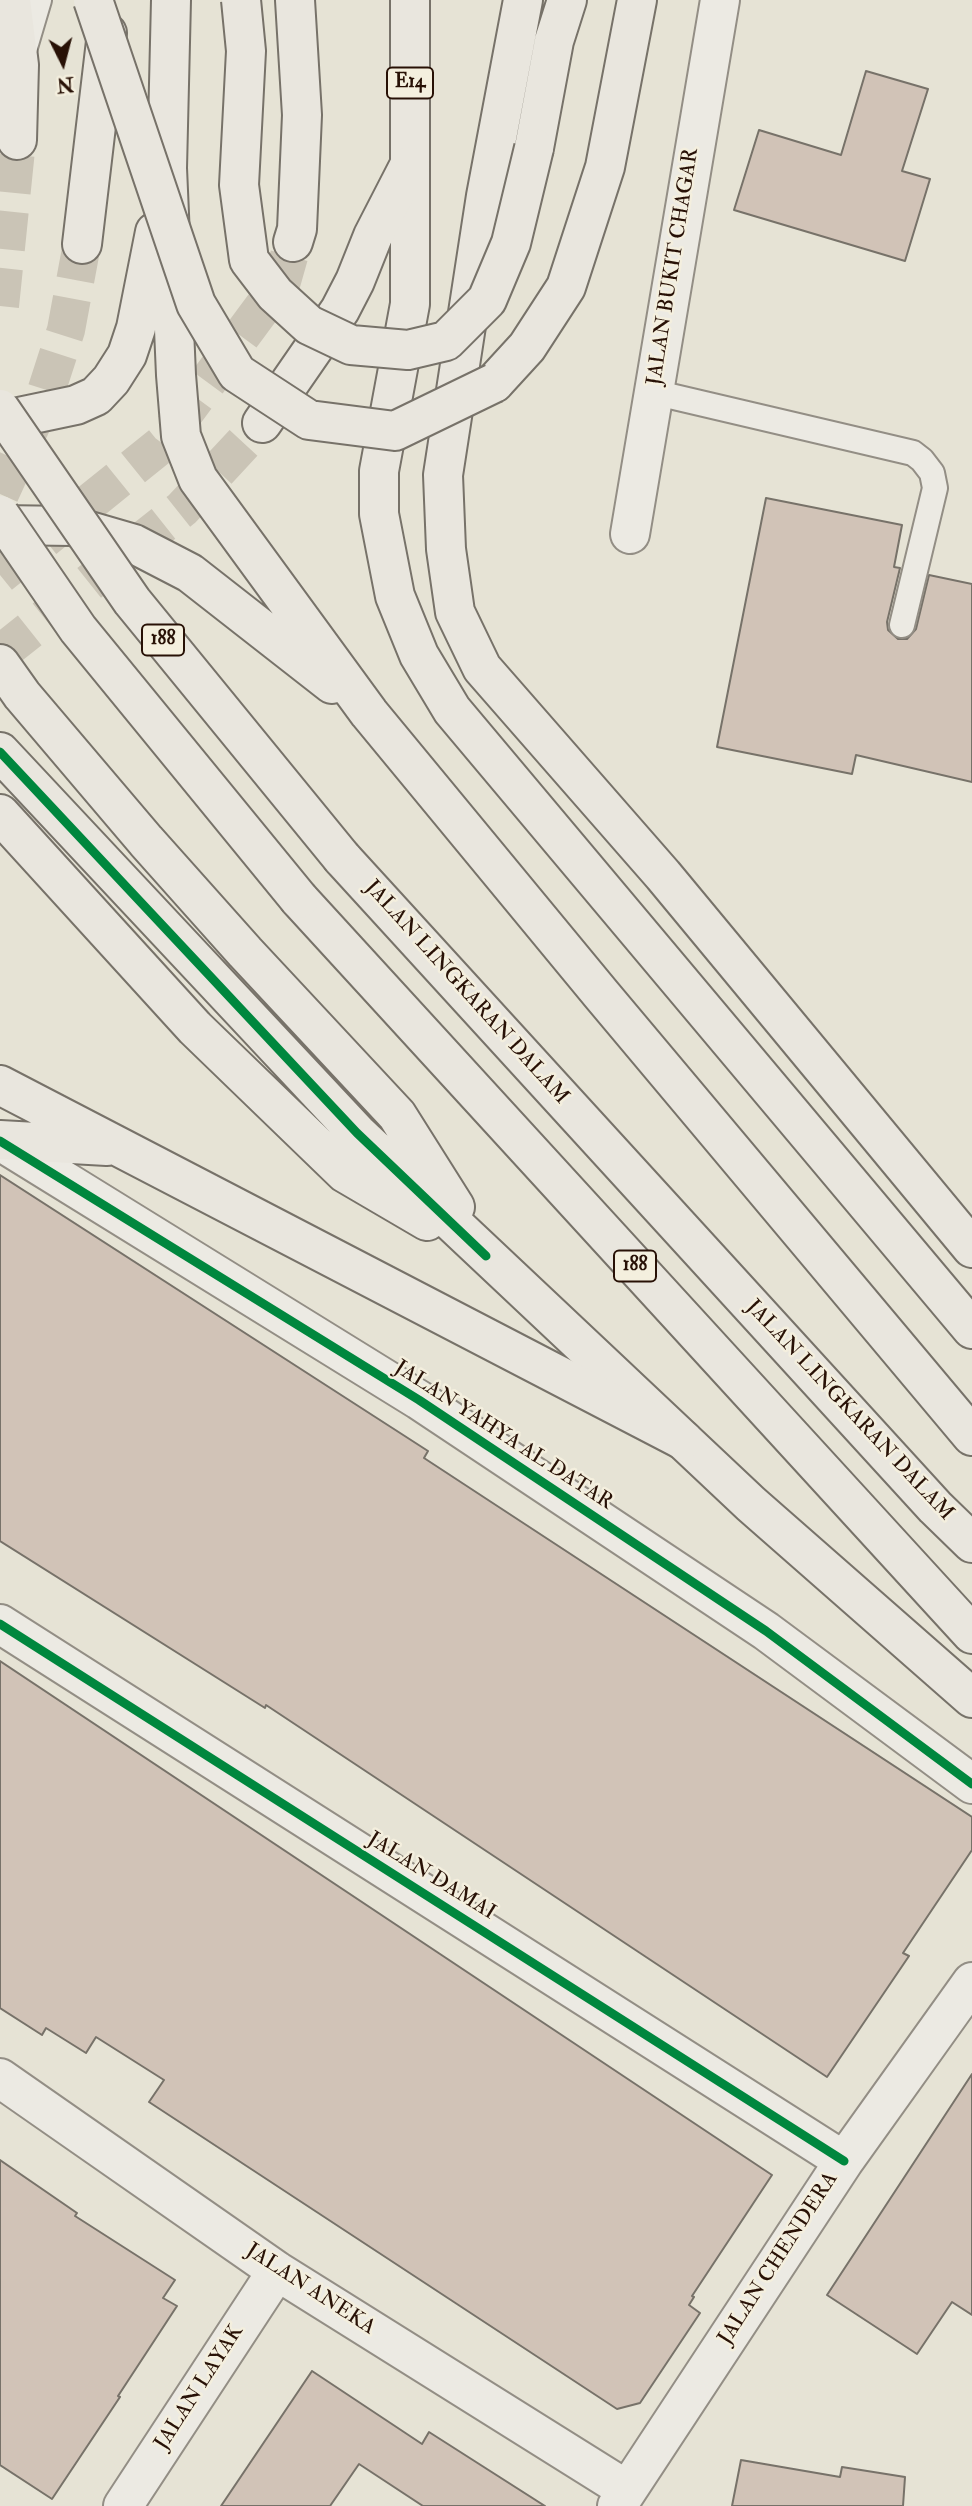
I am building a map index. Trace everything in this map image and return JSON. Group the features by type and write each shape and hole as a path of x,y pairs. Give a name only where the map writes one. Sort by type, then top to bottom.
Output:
{"highway":[{"path":"11,0 19,65 16,140"},
{"path":"93,0 196,304 237,373 309,420 396,431 494,383 527,347 566,287 605,166 637,0"},
{"path":"82,244 111,0"},
{"path":"171,0 167,168 176,375 181,436 198,479 369,713 601,995 972,1436"},
{"path":"241,0 246,51 239,185 249,260 275,294 309,326 351,345 408,350 446,341 487,300 511,243 534,148 554,41 567,0"},
{"path":"293,242 297,229 302,115 295,0"},
{"name":"E14","path":"409,166 410,0"},
{"path":"523,0 486,196 443,475 446,549 456,612 482,668 663,875 972,1248"},
{"path":"262,423 340,310 373,236 409,166"},
{"path":"409,166 410,304 379,471 379,514 395,596 419,655 452,710 972,1329"},
{"path":"0,421 76,405 96,396 111,380 127,355 136,328 167,168"},
{"name":"JALAN LINGKARAN DALAM","path":"0,409 132,601 342,858 935,1507 972,1543"},
{"name":"188","path":"0,515 78,629 299,898 972,1634"},
{"path":"0,526 72,527 134,544 190,573 369,713"},
{"path":"0,664 22,695 146,841 245,953 397,1115 486,1256"},
{"path":"0,752 357,1133 761,1513 972,1698"},
{"path":"0,814 195,1028 345,1173 486,1256"},
{"path":"0,1085 683,1440"},
{"path":"0,1141 120,1147"}],"street":[{"name":"JALAN BUKIT CHAGAR","path":"630,534 720,0"},
{"name":"JALAN YAHYA AL DATAR","path":"0,1141 419,1400 766,1632 972,1784"},
{"name":"JALAN DAMAI","path":"0,1624 844,2161"},
{"name":"JALAN CHENDERA","path":"622,2498 844,2161 972,1982"},
{"name":"JALAN ANEKA","path":"0,2078 277,2271 622,2498"},
{"name":"JALAN LAYAK","path":"123,2506 277,2271"}],"lane":[{"path":"19,65 39,0"},
{"path":"653,392 913,453 922,460 932,473 935,488 902,625"}],"building":[{"path":"866,71 928,89 902,171 930,179 905,261 734,210 759,130 841,155"},
{"path":"766,498 902,525 894,567 900,568 887,622 888,630 898,639 907,639 916,629 929,575 972,584 972,782 856,755 852,774 717,747"},
{"path":"0,1175 428,1451 424,1458 972,1817 972,1850 903,1953 909,1956 827,2077 266,1705 265,1708 0,1541"},
{"path":"0,1661 772,2175 692,2296 694,2297 689,2305 700,2313 640,2403 617,2409 149,2102 164,2080 96,2037 86,2053 46,2028 42,2035 0,2008"},
{"path":"972,2074 972,2315 952,2302 917,2354 827,2295"},
{"path":"0,2160 77,2213 75,2216 175,2280 163,2298 177,2306 52,2499 0,2465"},
{"path":"312,2371 422,2444 429,2432 545,2506 423,2506 359,2464 330,2506 221,2506"},
{"path":"741,2460 840,2477 842,2467 905,2477 903,2506 732,2506"}],"tunnel":[{"path":"0,306 17,140"},
{"path":"0,575 161,445 282,281 293,242"},
{"path":"0,494 45,395 66,330 82,244"},
{"path":"0,654 182,509 262,423"}],"cycle path":[{"path":"0,752 357,1133 486,1256"},
{"path":"0,1141 419,1400 766,1631 972,1784"},
{"path":"0,1624 844,2161"}]}
